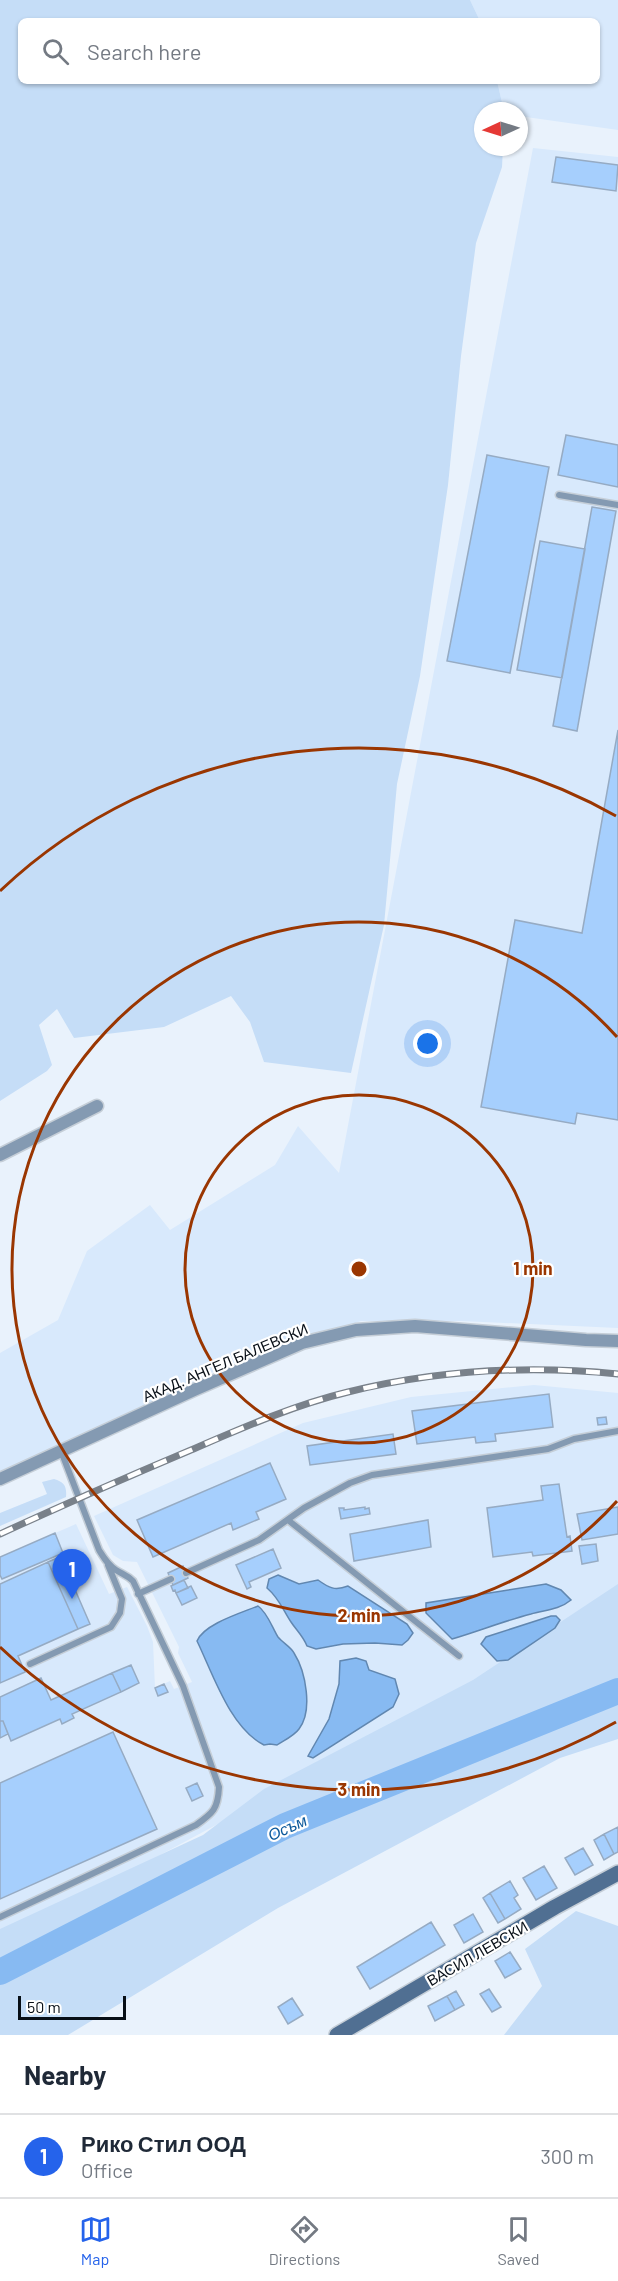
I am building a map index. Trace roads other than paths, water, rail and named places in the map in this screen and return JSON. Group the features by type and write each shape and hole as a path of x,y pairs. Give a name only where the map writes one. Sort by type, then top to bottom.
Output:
{"main road":[{"name":"ВАСИЛ ЛЕВСКИ","path":"337,2035 545,1913 618,1874"}],"street":[{"path":"0,1155 98,1106"},
{"name":"АКАД. АНГЕЛ БАЛЕВСКИ","path":"0,1479 194,1389 302,1343 356,1330 416,1326 618,1341"}],"lane":[{"path":"559,495 618,505"},
{"path":"186,1573 259,1540 304,1508 350,1483 372,1475 548,1449 574,1439 618,1431"},
{"path":"30,1664 111,1627 120,1613 122,1599 88,1525 61,1451"},
{"path":"288,1520 459,1656"},
{"path":"0,1917 196,1825 218,1804 219,1787 183,1686 133,1581 106,1562"},
{"path":"138,1594 171,1580"}],"water":[{"path":"278,1575 299,1584 318,1580 332,1588 348,1586 407,1624 413,1633 402,1645 343,1644 316,1649 307,1646 278,1600 267,1588 269,1579"},
{"path":"546,1584 561,1590 571,1600 557,1608 452,1639 426,1613 426,1603"},
{"path":"258,1606 267,1616 278,1637 294,1653 305,1681 307,1702 303,1721 294,1734 277,1745 264,1745 241,1726 216,1684 197,1641 207,1629 215,1624"},
{"path":"556,1616 560,1620 555,1628 508,1660 497,1661 481,1644 486,1637"},
{"path":"356,1658 366,1661 369,1670 395,1679 399,1694 393,1707 313,1758 308,1756 329,1719 339,1684 340,1661"}],"waterway":[{"name":"Осъм","path":"0,1972 285,1826 618,1691"}],"railway":[{"path":"0,1534 249,1425 308,1403 348,1392 415,1379 482,1371 550,1370 618,1374"}],"place":[{"name":"Рико Стил ООД","path":"72,1599"}]}
